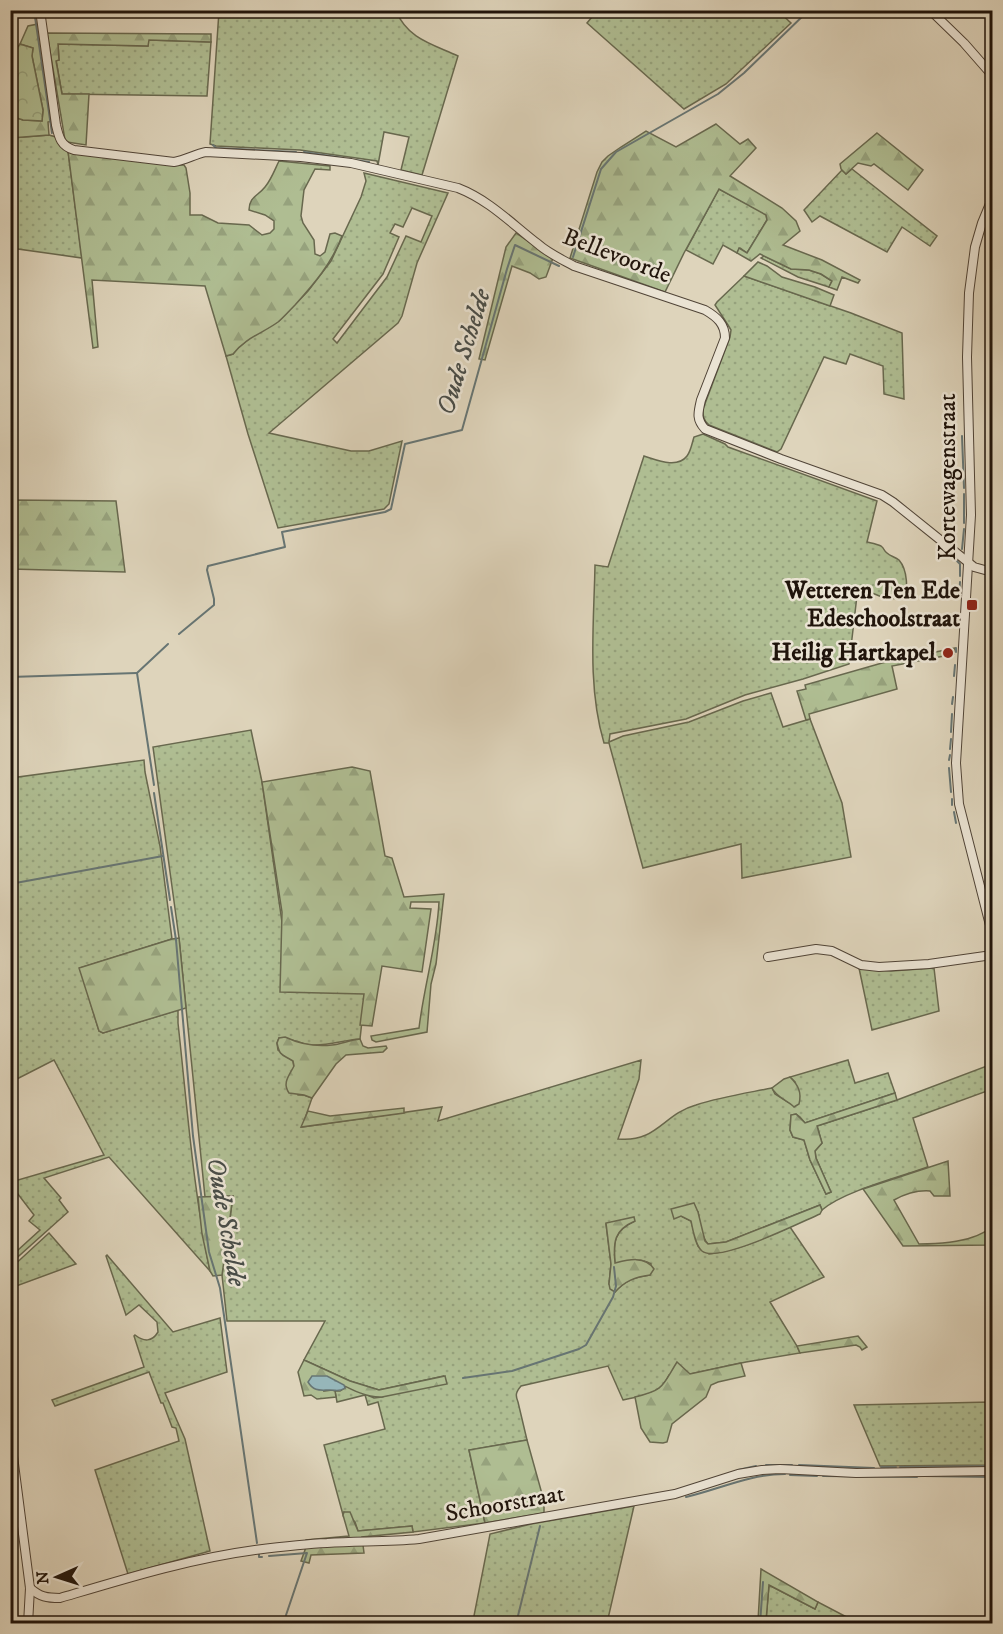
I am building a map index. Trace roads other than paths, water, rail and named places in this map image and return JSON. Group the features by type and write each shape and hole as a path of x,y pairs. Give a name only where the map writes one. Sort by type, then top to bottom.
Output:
{"street":[{"name":"Bellevoorde","path":"40,10 56,126 61,142 69,148 174,162 206,152 302,157 351,163 458,188 474,195 540,246 574,266 705,310 720,321 725,338 698,411 699,422 705,429 882,495 974,567 993,572"},
{"path":"930,10 993,75"},
{"name":"Kortewagenstraat","path":"993,199 982,223 975,247 969,293 967,361 971,504 957,752 957,782 964,822 993,933"},
{"path":"768,957 816,949 832,951 861,965 879,967 929,964 993,955"},
{"path":"10,1433 30,1588 28,1623"},
{"name":"Schoorstraat","path":"30,1588 44,1598 60,1598 204,1558 327,1543 418,1539 675,1494 738,1474 762,1470 856,1473 993,1472"}],"water":[{"path":"312,1376 327,1376 344,1385 345,1388 338,1391 315,1389 308,1382"}],"waterway":[{"path":"34,10 52,133"},
{"name":"Oude Schelde","path":"573,257 601,169 616,152 718,94 744,73 809,10"},
{"path":"987,63 992,69"},
{"path":"213,145 216,148 296,152"},
{"path":"304,152 343,158"},
{"path":"355,160 369,162"},
{"name":"Oude Schelde","path":"179,634 214,605 208,566 285,547 282,532 391,509 405,444 462,430 515,245 559,266"},
{"path":"962,436 964,488"},
{"path":"964,494 964,523"},
{"path":"962,549 964,529"},
{"path":"953,557 960,564 960,576"},
{"path":"959,597 960,582"},
{"name":"Oude Schelde","path":"154,785 137,673 168,644"},
{"path":"954,676 955,665"},
{"path":"10,677 137,673"},
{"path":"952,704 953,697"},
{"path":"951,732 952,714"},
{"path":"950,749 951,739"},
{"path":"949,760 950,755"},
{"path":"949,768 951,792"},
{"name":"Oude Schelde","path":"154,793 170,900"},
{"path":"952,799 952,805"},
{"path":"954,812 956,823"},
{"path":"10,884 163,856"},
{"name":"Oude Schelde","path":"171,907 176,940 193,1136 209,1252 220,1288 257,1543"},
{"path":"992,1202 992,1223"},
{"path":"992,1232 992,1274"},
{"path":"463,1378 512,1371 586,1345 613,1297 616,1286 614,1267"},
{"path":"992,1285 992,1309"},
{"path":"991,1317 991,1332"},
{"path":"991,1350 991,1364"},
{"path":"992,1373 992,1403"},
{"path":"766,1465 792,1465"},
{"path":"799,1465 874,1468"},
{"path":"738,1470 756,1466"},
{"path":"900,1467 992,1466"},
{"path":"881,1467 896,1467"},
{"path":"686,1497 747,1479 785,1474"},
{"path":"790,1475 817,1476"},
{"path":"823,1476 917,1477"},
{"path":"924,1476 991,1477"},
{"path":"516,1624 540,1526"},
{"name":"Oude Schelde","path":"269,1556 307,1553 283,1624"},
{"name":"Oude Schelde","path":"259,1554 259,1557 262,1557"},
{"path":"760,1624 763,1582"}],"place":[{"name":"Wetteren Ten Ede Edeschoolstraat","path":"972,605"},
{"name":"Heilig Hartkapel","path":"948,653"}]}
